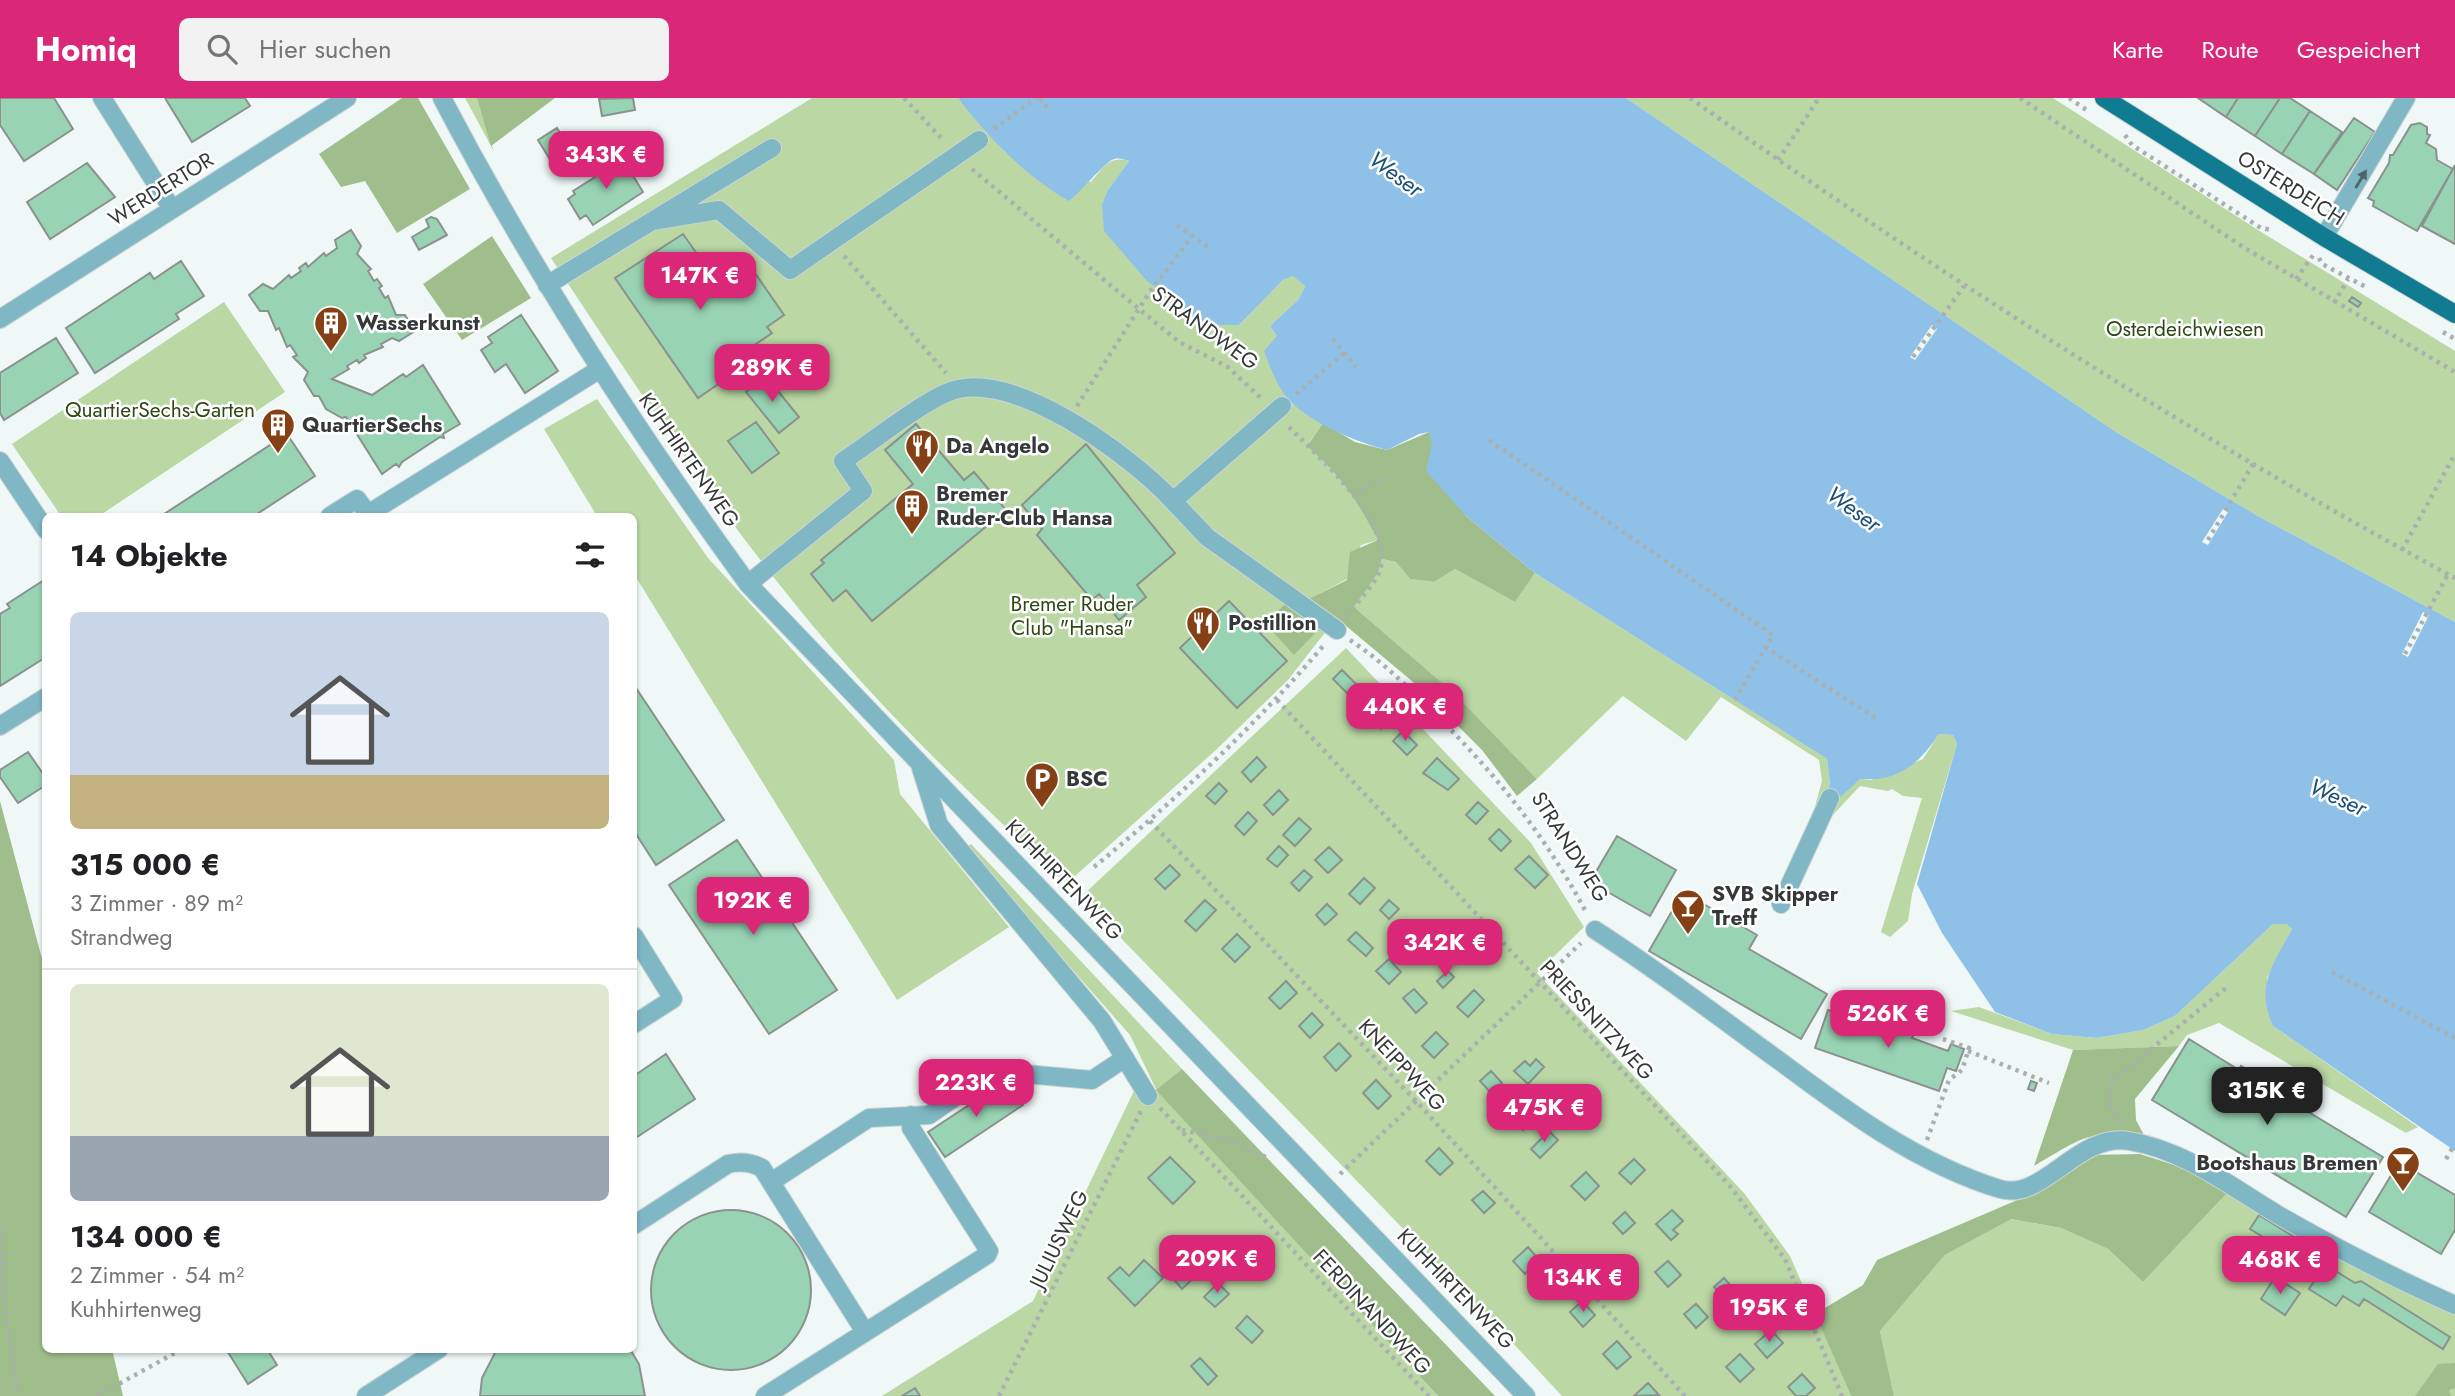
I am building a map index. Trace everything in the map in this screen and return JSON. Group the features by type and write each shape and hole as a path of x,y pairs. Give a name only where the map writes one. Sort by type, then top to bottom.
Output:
{"main road":[{"name":"OSTERDEICH","path":"2104,98 2324,237 2455,314"}],"street":[{"path":"102,98 172,209"},
{"name":"WERDERTOR","path":"0,318 347,98"},
{"name":"KUHHIRTENWEG","path":"442,98 547,285 673,481 748,584 1526,1396"},
{"path":"2324,237 2406,98"},
{"path":"652,221 719,210 790,270 979,140"},
{"path":"547,285 772,148"},
{"path":"372,513 600,369"},
{"path":"748,584 863,491 843,461 947,392 984,386 1014,393 1042,404 1124,458 1173,501 1207,537 1337,630"},
{"path":"1173,501 1278,409"},
{"path":"0,461 42,524"},
{"path":"335,513 357,499 368,513"},
{"path":"0,726 42,700"},
{"path":"919,764 939,825 1102,1021 1148,1096"},
{"path":"1781,904 1830,798"},
{"name":"STRANDWEG","path":"1595,930 1661,973 1864,1124 1959,1174 2003,1190 2028,1187 2085,1148 2127,1140 2172,1154 2204,1170 2282,1217 2455,1305"},
{"path":"637,941 673,999 637,1022"},
{"path":"771,1182 869,1118 929,1115 993,1071 1092,1080 1125,1058"},
{"path":"765,1396 987,1255 989,1251 911,1128 911,1115"},
{"path":"637,1223 728,1164 738,1161 754,1164 762,1168 865,1332"},
{"path":"366,1396 433,1353"}],"path":[{"name":"STRANDWEG","path":"904,98 957,156 1139,310 1180,342 1228,367 1278,409 1355,495 1379,542 1382,559 1378,573 1337,630 1382,661 1482,761 1525,814 1564,871 1595,930"},
{"path":"979,140 1038,98 1050,112"},
{"path":"1690,98 1964,286 2253,464 2455,578"},
{"path":"1778,160 1819,98"},
{"path":"2020,98 2334,303 2455,372"},
{"path":"2125,135 2132,145 2261,228 2273,230"},
{"path":"1177,225 1208,247"},
{"path":"1068,421 1139,310 1192,236"},
{"path":"831,242 961,390"},
{"path":"2296,279 2313,254"},
{"path":"2320,259 2322,264 2364,286"},
{"path":"2334,303 2348,279"},
{"path":"1913,357 1964,286"},
{"path":"1333,339 1356,367"},
{"path":"1278,409 1344,353"},
{"path":"1489,440 1773,635 1734,701"},
{"path":"2402,550 2455,454"},
{"path":"2208,540 2253,464"},
{"path":"1355,495 1373,481 1387,479"},
{"path":"2405,654 2448,574"},
{"path":"1094,867 1150,821 1277,700 1337,630"},
{"path":"1766,647 1879,720"},
{"name":"PRIESSNITZWEG","path":"1277,700 1730,1186 1785,1259 1842,1396"},
{"name":"KNEIPPWEG","path":"1150,821 1415,1100 1685,1396"},
{"path":"1327,1187 1538,981 1595,930"},
{"path":"2332,972 2455,1038"},
{"path":"2127,1140 2109,1102 2111,1082 2227,987"},
{"path":"1922,1154 1950,1080 1962,1070 1969,1048 1941,1038"},
{"path":"1968,1051 2049,1083"},
{"name":"FERDINANDWEG","path":"1148,1096 1425,1395"},
{"name":"JULIUSWEG","path":"999,1396 1148,1096"},
{"path":"1181,1130 1225,1139 1271,1159 1293,1153"},
{"path":"2446,1159 2455,1144"},
{"path":"0,1227 4,1297 18,1396"},
{"path":"97,1396 175,1353"}],"green space":[{"path":"402,98 418,98 470,189 397,233 365,181 341,187 319,154"},
{"path":"465,98 477,98 494,152 491,146"},
{"path":"477,98 555,98 491,146"},
{"name":"Bremer Ruder Club \"Hansa\"","path":"812,98 958,98 1005,152 1091,182 1111,161 1129,161 1108,190 1239,325 1283,280 1293,275 1305,286 1299,299 1270,326 1277,336 1291,403 1323,423 1308,444 1355,495 1378,540 1361,545 1347,579 1319,594 1341,612 1288,680 1217,749 1066,884 915,738 857,677 792,600 684,456 551,258"},
{"name":"Osterdeichwiesen","path":"1626,98 2053,98 2258,230 2455,351 2455,622 2258,516 2116,432"},
{"path":"492,236 531,298 462,340 423,284"},
{"name":"QuartierSechs-Garten","path":"224,302 285,392 104,513 59,513 12,444"},
{"path":"597,399 708,558 894,760 900,794 1009,927 897,1000 637,579 637,513 595,513 544,429"},
{"path":"1323,423 1355,442 1387,450 1429,432 1466,516 1535,573 1515,602 1455,569 1434,582 1410,579 1396,562 1382,559 1378,573 1354,607 1454,693 1537,779 1517,796 1482,750 1419,687 1333,615 1294,655 1272,631 1275,614 1290,599 1307,600 1347,580 1350,552 1378,540 1347,489 1307,446"},
{"path":"1382,559 1396,562 1410,579 1434,582 1455,569 1515,602 1535,573 1827,759 1830,784 1825,795 1844,792 1860,779 1871,780 1923,759 1939,734 1953,735 1957,744 1912,894 1908,921 1890,937 1881,932 1922,798 1903,796 1892,789 1888,791 1860,786 1831,817 1814,810 1822,781 1819,760 1721,697 1686,741 1623,696 1537,779 1454,693 1354,607 1378,573"},
{"path":"1346,648 1531,843 1584,927 1537,973 1744,1193 1790,1256 1851,1396 1562,1396 1486,1314 1081,897"},
{"path":"0,801 42,959 42,1353 113,1353 123,1396 0,1396"},
{"path":"971,844 1182,1069 1157,1090 1438,1396 882,1396 1033,1301 1134,1091 1156,1089 1130,1035 965,848"},
{"path":"2273,924 2286,924 2292,929 2267,978 2273,1026 2418,1127 2406,1133 2219,1023 2187,1035 2179,1046 2073,1050 1951,1011 1979,1007 2052,1034 2097,1038 2143,1030 2175,1016"},
{"path":"2179,1046 2135,1099 2136,1120 2144,1135 2110,1134 2086,1138 2034,1166 2073,1050"},
{"path":"1182,1069 1495,1396 1438,1396 1156,1090"},
{"path":"2140,1154 2190,1170 2229,1191 2143,1282 2108,1249 2061,1228 2011,1219 1945,1255 1880,1331 1894,1396 1851,1396 1815,1314 1863,1285 1877,1260 2022,1198 2091,1155"},
{"path":"2229,1191 2455,1310 2455,1396 1894,1396 1880,1331 1945,1255 2010,1219 2061,1228 2108,1249 2143,1282"},
{"path":"2455,1363 2455,1388 2449,1390 2451,1396 2415,1396 2438,1364"}],"water":[{"name":"Weser","path":"958,98 1626,98 2116,432 2258,516 2455,622 2455,1151 2273,1026 2268,1012 2266,987 2273,965 2292,929 2286,924 2273,924 2175,1016 2143,1030 2097,1038 2052,1034 1995,1012 1942,933 1917,884 1957,744 1953,735 1939,734 1924,754 1896,774 1860,779 1836,801 1825,796 1830,784 1827,759 1535,573 1466,516 1426,471 1432,443 1429,432 1419,434 1387,450 1338,432 1314,420 1293,404 1279,386 1264,351 1277,336 1270,326 1299,299 1305,286 1293,276 1283,280 1239,325 1203,325 1147,281 1104,231 1102,205 1108,190 1129,161 1118,158 1109,162 1069,201 1037,180 1009,155"}],"pier":[{"path":"1932,325 1937,329 1915,360 1910,357"},
{"path":"2223,509 2228,512 2208,545 2202,542"},
{"path":"2423,612 2429,615 2408,657 2402,654"}],"building":[{"path":"0,98 54,98 73,129 24,161 0,125"},
{"path":"165,98 245,98 250,106 192,142"},
{"path":"633,98 635,110 602,116 599,99"},
{"path":"2198,98 2238,98 2226,117"},
{"path":"2238,98 2280,98 2255,136 2226,117"},
{"path":"2280,98 2290,98 2310,111 2282,154 2255,136"},
{"path":"2310,111 2342,132 2314,174 2282,154"},
{"path":"2354,118 2375,132 2337,190 2314,174"},
{"path":"2420,123 2427,127 2427,134 2430,135 2426,143 2436,149 2437,160 2453,169 2417,231 2373,206 2374,201 2368,198 2389,163 2390,155 2393,155 2411,125"},
{"path":"557,128 570,149 551,161 538,140"},
{"path":"619,153 643,192 593,225 586,215 580,219 568,199 575,194 573,191 603,172 599,166"},
{"path":"87,163 115,197 50,239 27,202"},
{"path":"2455,165 2455,244 2422,226"},
{"path":"431,217 437,219 447,235 419,250 412,237 429,227 426,220"},
{"name":"Wasserkunst","path":"351,230 361,246 357,254 371,269 368,271 374,281 377,279 382,286 379,288 385,298 388,296 396,315 405,315 415,331 399,341 392,338 381,344 383,347 364,355 366,358 347,366 349,369 332,379 372,395 403,374 406,377 423,365 460,424 443,434 444,438 440,437 402,462 399,467 396,464 382,474 346,417 342,418 326,409 319,396 314,396 304,380 308,372 293,357 297,355 290,345 287,347 268,311 260,311 249,295 263,284 273,289 289,275 291,278 301,271 299,268 306,263 308,267 324,253 326,256 337,248 335,240"},
{"path":"683,234 719,285 748,263 784,315 767,327 772,333 733,360 740,369 698,398 615,278"},
{"path":"181,261 204,296 176,314 179,319 95,373 66,328 150,273 154,279"},
{"path":"2352,297 2361,303 2358,307 2349,301"},
{"path":"521,315 558,371 525,393 506,364 495,372 481,350 492,343 488,337"},
{"path":"56,338 78,373 4,420 0,413 0,373"},
{"path":"766,376 799,417 779,433 746,392"},
{"path":"756,422 779,453 752,473 728,441"},
{"name":"Bremer Ruder-Club Hansa","path":"916,424 964,480 974,472 1006,510 872,621 846,590 833,601 811,574 824,563 821,560 913,484 885,450"},
{"name":"QuartierSechs","path":"287,434 315,476 259,513 166,513"},
{"path":"1086,444 1175,553 1137,585 1146,597 1119,620 1099,594 1092,600 1037,535 1042,529 1022,505"},
{"path":"42,581 42,660 0,686 0,614 10,608 7,604"},
{"path":"1229,601 1287,661 1237,708 1180,648"},
{"path":"1342,670 1357,685 1348,694 1333,679"},
{"path":"637,690 724,820 656,865 637,836"},
{"path":"1373,701 1391,719 1381,729 1363,710"},
{"path":"1403,731 1417,745 1407,755 1393,741"},
{"path":"28,752 42,772 42,788 18,803 0,777 0,770"},
{"path":"1257,757 1266,767 1251,782 1242,772"},
{"path":"1437,758 1459,779 1448,790 1423,773"},
{"path":"1219,783 1227,791 1215,804 1206,796"},
{"path":"1279,790 1288,800 1273,815 1264,805"},
{"path":"1478,802 1488,811 1476,824 1466,815"},
{"path":"1248,812 1257,821 1244,835 1235,826"},
{"path":"1299,818 1311,829 1295,846 1283,835"},
{"path":"1499,829 1511,841 1501,851 1489,839"},
{"path":"1617,836 1676,870 1650,916 1590,882"},
{"path":"737,840 837,990 769,1034 669,885"},
{"path":"1279,846 1288,855 1277,867 1267,859"},
{"path":"1329,847 1342,860 1328,873 1315,860"},
{"path":"1529,856 1548,875 1535,888 1515,869"},
{"path":"1170,865 1180,875 1165,889 1155,879"},
{"path":"1304,870 1312,877 1299,891 1291,883"},
{"path":"1364,878 1375,888 1360,904 1349,894"},
{"path":"1683,892 1757,935 1749,949 1827,994 1801,1039 1649,951"},
{"path":"1205,900 1216,910 1196,931 1185,921"},
{"path":"1389,900 1399,909 1389,919 1380,910"},
{"path":"1327,904 1337,914 1325,925 1316,915"},
{"path":"1356,932 1373,948 1366,956 1348,940"},
{"path":"1416,933 1429,946 1414,960 1401,947"},
{"path":"1237,934 1250,947 1235,962 1222,949"},
{"path":"1389,959 1401,972 1389,984 1376,971"},
{"path":"1448,971 1454,977 1443,988 1437,981"},
{"path":"1286,981 1297,993 1280,1009 1269,998"},
{"path":"1414,989 1427,1003 1416,1013 1403,998"},
{"path":"1474,990 1484,1000 1468,1017 1457,1007"},
{"path":"1828,1010 1893,1032 1895,1026 1915,1032 1912,1038 1948,1051 1951,1044 1964,1049 1956,1071 1947,1068 1939,1091 1815,1048"},
{"path":"1312,1013 1323,1025 1310,1038 1299,1026"},
{"path":"1436,1032 1448,1044 1434,1058 1422,1046"},
{"path":"2189,1039 2239,1070 2241,1066 2289,1094 2287,1099 2383,1157 2346,1217 2152,1100"},
{"path":"1339,1043 1351,1056 1336,1071 1324,1057"},
{"path":"666,1054 695,1099 637,1137 637,1074"},
{"path":"1536,1059 1544,1067 1528,1084 1514,1071 1525,1061 1530,1066"},
{"path":"1491,1071 1502,1083 1491,1093 1480,1081"},
{"path":"1007,1080 1023,1105 945,1157 928,1132"},
{"path":"1376,1080 1391,1096 1378,1109 1363,1093"},
{"path":"2031,1081 2037,1083 2034,1091 2028,1089"},
{"path":"1563,1095 1575,1108 1562,1121 1549,1108"},
{"path":"1522,1104 1536,1118 1523,1130 1509,1116"},
{"path":"1549,1131 1558,1140 1540,1158 1531,1149"},
{"path":"1439,1148 1453,1163 1440,1175 1426,1161"},
{"path":"1170,1157 1195,1182 1173,1204 1148,1178"},
{"path":"1634,1159 1645,1170 1631,1184 1619,1173"},
{"path":"2399,1162 2455,1195 2455,1230 2441,1254 2369,1212"},
{"path":"1586,1172 1599,1186 1585,1200 1571,1186"},
{"path":"1483,1191 1495,1203 1484,1213 1472,1200"},
{"path":"731,1210 761,1216 787,1234 805,1260 811,1290 805,1320 787,1346 761,1364 731,1370 701,1364 675,1346 657,1320 651,1290 657,1260 675,1234 701,1216"},
{"path":"1672,1210 1683,1221 1673,1230 1678,1234 1671,1240 1656,1224"},
{"path":"1625,1212 1635,1223 1623,1234 1613,1223"},
{"path":"2259,1215 2330,1259 2326,1265 2355,1283 2361,1281 2450,1337 2443,1349 2364,1299 2359,1306 2343,1296 2336,1306 2309,1289 2320,1272 2250,1229"},
{"path":"1528,1247 1539,1260 1525,1274 1513,1261"},
{"path":"1144,1260 1163,1278 1135,1306 1108,1278 1120,1267 1129,1276"},
{"path":"1185,1260 1198,1274 1182,1289 1170,1275"},
{"path":"1668,1261 1681,1275 1668,1287 1655,1272"},
{"path":"2275,1277 2300,1293 2285,1315 2261,1299"},
{"path":"1724,1278 1738,1294 1728,1302 1714,1287"},
{"path":"1218,1283 1229,1294 1215,1307 1204,1297"},
{"path":"1582,1301 1595,1315 1583,1327 1570,1312"},
{"path":"1696,1304 1708,1317 1696,1328 1684,1314"},
{"path":"1247,1316 1263,1331 1252,1343 1236,1328"},
{"path":"1771,1330 1783,1343 1767,1358 1755,1344"},
{"path":"1617,1341 1631,1357 1617,1369 1603,1354"},
{"path":"229,1353 270,1353 277,1365 248,1384"},
{"path":"495,1353 632,1353 639,1364 645,1396 480,1396 482,1378"},
{"path":"1740,1354 1754,1369 1740,1382 1726,1367"},
{"path":"1200,1358 1217,1376 1208,1385 1191,1366"},
{"path":"1802,1374 1815,1388 1806,1396 1796,1396 1788,1387"},
{"path":"1648,1383 1659,1395 1634,1396"},
{"path":"915,1388 920,1396 902,1396"}],"place":[{"name":"Wasserkunst","path":"331,353"},
{"name":"QuartierSechs","path":"278,455"},
{"name":"Da Angelo","path":"922,476"},
{"name":"Bremer Ruder-Club Hansa","path":"912,536"},
{"name":"Postillion","path":"1203,653"},
{"name":"BSC","path":"1042,809"},
{"name":"SVB Skipper Treff","path":"1688,936"},
{"name":"Bootshaus Bremen","path":"2403,1193"}]}
